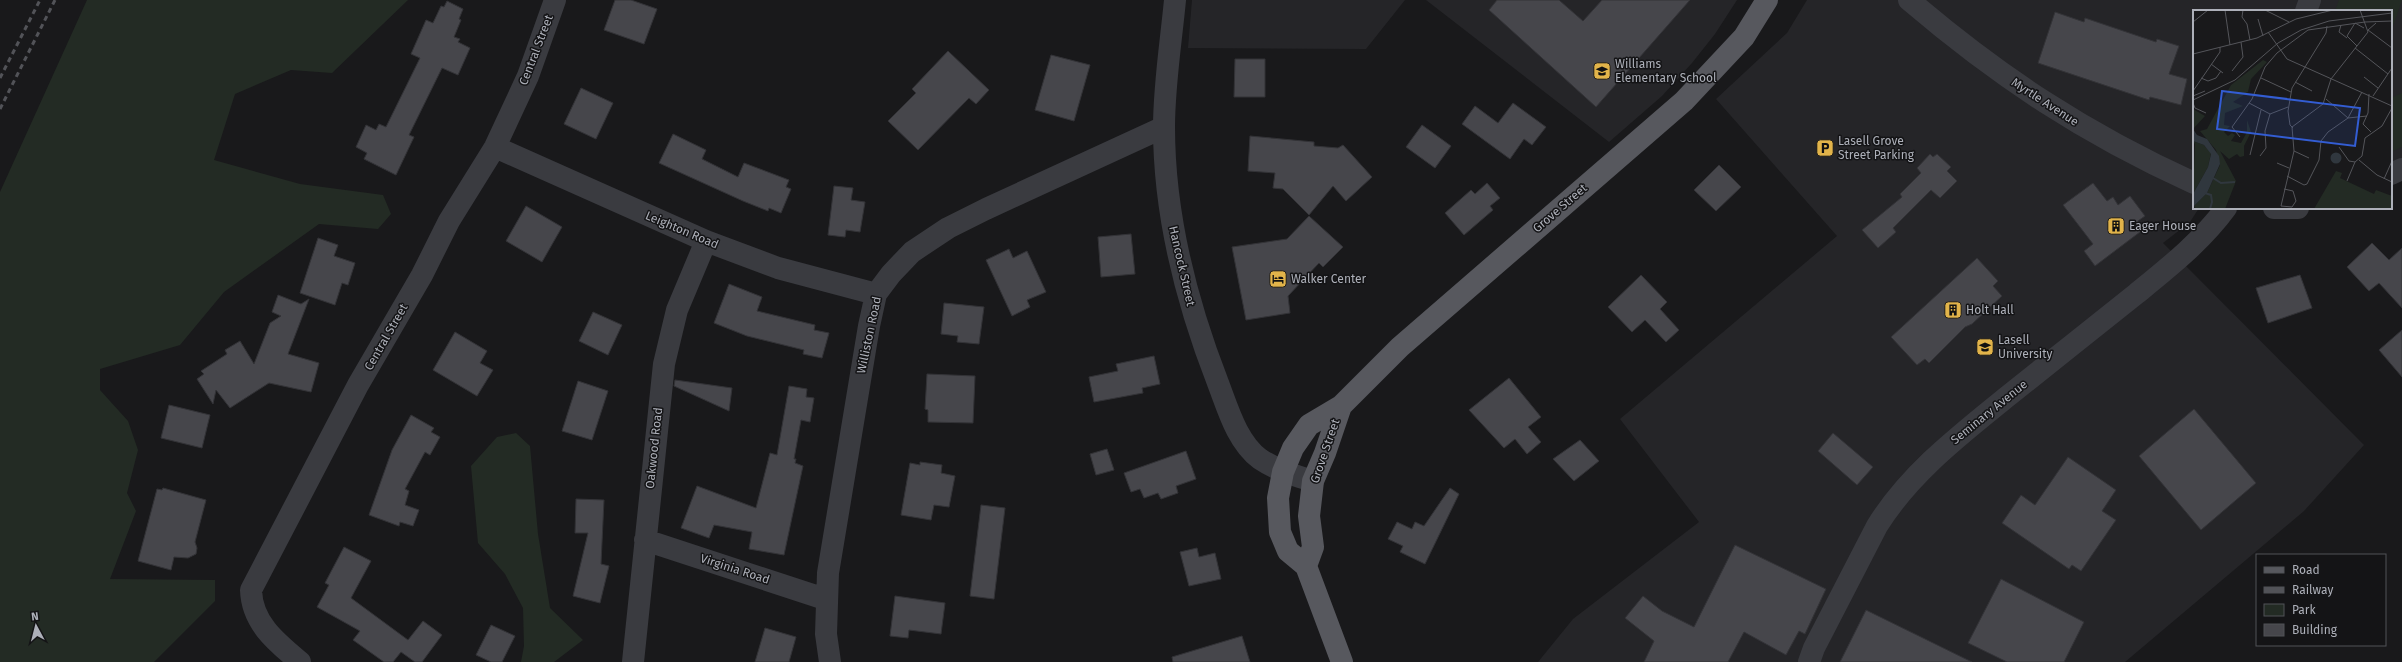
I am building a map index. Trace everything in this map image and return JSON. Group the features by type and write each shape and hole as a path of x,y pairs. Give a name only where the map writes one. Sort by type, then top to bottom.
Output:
{"main road":[{"name":"Grove Street","path":"1342,662 1306,566 1288,551 1280,532 1278,498 1283,472 1293,448 1309,425 1341,406 1400,347 1684,101 1744,37 1767,0"},
{"name":"Grove Street","path":"1306,566 1313,546 1309,516 1313,481 1326,454 1341,406"}],"street":[{"name":"Central Street","path":"300,662 277,643 259,622 251,604 251,590 358,385 422,275 450,221 495,147 528,76 555,0"},
{"name":"Hancock Street","path":"1175,0 1164,127 1169,207 1175,240 1189,298 1202,343 1242,440 1259,458 1283,472 1313,481"},
{"name":"Myrtle Avenue","path":"1909,0 1989,65 2070,120 2115,146 2193,183"},
{"path":"2306,10 2310,0"},
{"name":"Williston Road","path":"830,662 825,599 829,565 869,326 876,294 891,274 912,252 948,228 1164,127"},
{"name":"Leighton Road","path":"495,147 706,241 778,268 876,294"},
{"path":"2392,174 2402,170"},
{"name":"Seminary Avenue","path":"1809,662 1814,648 1877,526 1889,507 1908,484 1963,433 2169,267 2202,236 2225,209"},
{"name":"Oakwood Road","path":"633,662 664,364 677,310 706,241"},
{"name":"Virginia Road","path":"645,540 825,599"}],"shaded area":[{"path":"1192,0 1405,0 1366,49 1188,48"},
{"name":"Williams Elementary School","path":"1426,0 1737,0 1715,34 1692,63 1662,96 1609,142"},
{"name":"Lasell University","path":"1807,0 2402,0 2402,159 2392,163 2392,10 2193,10 2193,209 2198,209 2190,222 2163,243 2364,445 2304,511 2125,662 1538,662 1573,619 1699,522 1620,419 1837,236 1716,99 1787,33"}],"green space":[{"path":"87,0 408,0 332,73 291,70 235,94 214,160 300,184 383,195 391,214 378,229 319,224 224,292 180,345 100,369 100,390 128,421 138,450 127,493 136,511 110,579 215,580 215,601 154,662 0,662 0,192"},
{"path":"2339,0 2402,0 2392,29 2392,10 2335,10"},
{"path":"2402,93 2402,147 2392,152 2392,98"},
{"path":"516,433 530,446 538,534 550,608 583,640 554,662 521,662 524,646 523,608 505,574 478,543 471,466 497,437"}],"building":[{"path":"615,0 631,0 657,9 644,44 604,30"},
{"path":"1497,0 1559,0 1583,21 1602,0 1690,0 1596,107 1489,10"},
{"path":"447,1 463,9 459,19 461,20 454,37 460,39 458,42 470,48 458,75 442,68 409,135 414,137 396,175 364,159 367,153 356,147 366,125 376,130 379,124 386,127 420,58 411,54 426,20 433,23 441,6 444,7"},
{"path":"2055,12 2084,22 2085,18 2156,42 2157,39 2179,46 2169,74 2187,79 2181,105 2150,97 2149,100 2038,63"},
{"path":"948,51 989,90 976,104 969,98 918,150 888,121 916,93 912,89"},
{"path":"1051,55 1090,65 1074,121 1035,110"},
{"path":"1235,59 1265,59 1265,97 1234,97"},
{"path":"581,88 613,103 596,139 564,124"},
{"path":"1513,103 1546,127 1532,145 1524,139 1510,159 1462,124 1475,106 1498,123"},
{"path":"1422,125 1451,146 1435,168 1406,147"},
{"path":"673,134 706,150 702,159 738,177 744,163 789,180 786,187 791,189 781,213 769,208 768,211 743,201 659,163"},
{"path":"1250,136 1314,142 1314,146 1338,148 1343,145 1372,177 1346,201 1333,186 1309,215 1283,189 1273,188 1275,173 1248,171"},
{"path":"1930,154 1933,157 1937,154 1951,167 1947,171 1957,181 1940,198 1931,190 1893,228 1896,232 1878,248 1862,230 1902,197 1900,194 1921,173 1917,168"},
{"path":"1719,165 1741,187 1716,211 1694,190"},
{"path":"1487,183 1500,198 1490,206 1493,210 1464,235 1445,213 1471,190 1475,194"},
{"name":"Eager House","path":"2093,183 2107,201 2113,197 2118,205 2130,196 2145,216 2138,221 2144,229 2095,266 2084,251 2093,244 2063,205"},
{"path":"834,186 853,188 851,200 865,202 860,232 846,230 845,237 828,235"},
{"path":"526,206 562,227 542,262 506,241"},
{"path":"1309,216 1343,247 1323,267 1319,263 1288,296 1290,313 1246,320 1232,247 1287,239"},
{"path":"1131,234 1135,274 1101,277 1098,237"},
{"path":"318,238 338,245 334,256 355,263 348,285 342,283 335,305 300,293"},
{"path":"2372,243 2389,260 2402,248 2402,308 2379,283 2369,291 2347,267"},
{"path":"1009,249 1013,258 1027,251 1046,292 1027,300 1030,307 1012,316 986,260"},
{"name":"Holt Hall","path":"1977,258 1998,281 1993,286 2002,296 1972,324 1965,327 1929,363 1925,359 1917,365 1891,337"},
{"path":"1641,275 1667,302 1660,309 1679,330 1666,342 1645,320 1632,332 1608,307"},
{"path":"2300,275 2312,308 2268,323 2256,288"},
{"path":"729,284 762,297 757,311 815,325 814,330 829,333 822,358 803,354 804,350 747,336 714,323"},
{"path":"278,295 301,304 309,299 288,354 319,363 311,392 269,383 230,408 216,390 213,404 197,379 204,374 201,371 227,354 225,350 240,341 254,364 270,323 281,316 272,312"},
{"path":"944,303 984,307 979,344 957,342 958,336 941,334"},
{"path":"593,312 622,325 608,355 579,341"},
{"path":"2402,330 2402,377 2379,350"},
{"path":"455,332 487,351 480,363 493,370 477,396 433,370"},
{"path":"1154,356 1160,384 1142,388 1143,393 1094,402 1089,377 1118,371 1116,364"},
{"path":"927,374 975,376 973,423 928,422 928,410 925,409"},
{"path":"1509,378 1541,417 1528,427 1541,442 1527,454 1515,439 1504,448 1469,410"},
{"path":"675,380 732,388 729,411 674,386"},
{"path":"578,381 608,391 592,440 562,431"},
{"path":"789,386 807,389 806,397 814,398 810,422 801,420 794,459 796,459 795,463 803,466 784,555 749,549 752,532 714,525 709,538 681,528 697,486 756,508 770,453 777,455"},
{"path":"169,405 210,415 202,448 161,438"},
{"path":"2194,409 2256,483 2201,530 2139,456"},
{"path":"411,415 434,428 431,432 440,437 430,455 425,452 405,489 409,491 405,505 419,510 413,526 400,522 399,526 369,515 392,450"},
{"path":"1833,433 1873,467 1857,485 1818,451"},
{"path":"1580,440 1599,461 1574,481 1553,459"},
{"path":"1107,449 1114,470 1096,475 1090,454"},
{"path":"1186,451 1196,479 1176,486 1178,493 1161,499 1158,493 1144,498 1140,489 1131,492 1124,473"},
{"path":"2068,457 2116,490 2102,511 2116,520 2081,571 2072,565 2069,569 2002,523 2021,495 2035,505"},
{"path":"920,462 942,465 941,473 955,476 949,507 934,505 931,520 901,515 910,463 920,465"},
{"path":"163,488 206,500 195,542 197,548 196,554 188,558 174,557 171,570 138,561 157,489 162,490"},
{"path":"1450,488 1459,494 1425,564 1400,552 1403,546 1388,539 1397,522 1412,529 1415,522 1424,526"},
{"path":"576,499 604,500 601,564 609,566 600,603 573,596 588,533 575,533"},
{"path":"981,505 1005,508 994,599 970,596"},
{"path":"1735,545 1826,589 1805,634 1799,631 1786,655 1744,632 1728,662 1644,662 1654,641 1625,618 1643,596 1662,611 1694,627"},
{"path":"344,547 371,561 351,598 408,640 423,621 442,635 422,662 415,662 401,652 393,662 384,662 353,640 360,631 317,607 329,585 325,583"},
{"path":"1197,548 1199,557 1215,553 1221,579 1189,586 1180,552"},
{"path":"2001,579 2084,622 2064,662 2007,662 1968,643"},
{"path":"895,596 945,603 941,634 909,630 908,638 890,636"},
{"path":"1866,610 1972,662 1840,662"},
{"path":"491,625 515,636 502,662 491,662 476,655"},
{"path":"765,628 796,637 789,662 755,662"},
{"path":"1242,636 1250,662 1173,662 1172,657"}],"railway":[{"path":"0,78 40,0"},
{"path":"0,109 55,0"}],"place":[{"name":"Williams Elementary School","path":"1602,71"},
{"name":"Lasell Grove Street Parking","path":"1825,148"},
{"name":"Eager House","path":"2116,226"},
{"name":"Walker Center","path":"1278,279"},
{"name":"Holt Hall","path":"1953,310"},
{"name":"Lasell University","path":"1985,347"}]}
